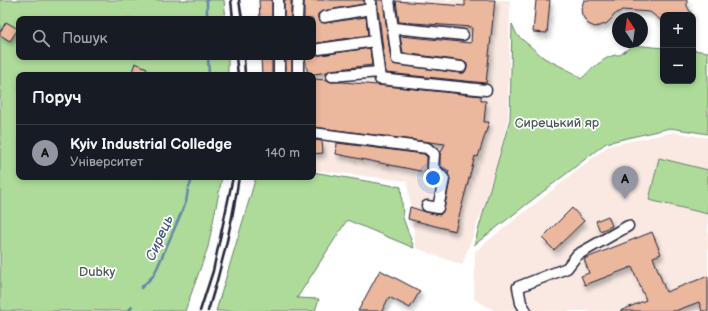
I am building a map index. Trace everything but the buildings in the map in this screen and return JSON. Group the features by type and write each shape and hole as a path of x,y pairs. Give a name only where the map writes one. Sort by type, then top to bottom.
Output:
{"lane":[{"path":"278,0 278,16"},
{"path":"297,16 298,0"},
{"path":"389,0 397,59 461,66"},
{"path":"324,17 370,5 380,79 486,90"},
{"path":"393,28 463,35"},
{"path":"318,49 375,41"},
{"path":"279,60 279,72"},
{"path":"298,60 298,72"},
{"path":"332,76 379,72"},
{"path":"316,133 427,148 434,154 432,168 444,179 438,208 427,206"},
{"path":"526,311 521,303 518,287 567,268 577,255 628,226"}],"shaded area":[{"path":"262,0 510,0 508,119 488,195 462,265 416,248 407,181 316,170 316,72 269,72 268,60 316,60 316,16 265,16"},
{"path":"674,132 708,138 708,311 496,311 474,299 475,251 608,146"}],"green space":[{"name":"Dubky","path":"0,0 224,0 226,16 16,16 16,60 228,60 228,72 16,72 16,180 221,180 208,247 185,311 0,311"},
{"name":"Сирецький яр","path":"512,24 517,35 544,58 574,73 581,79 594,67 610,57 620,55 629,48 648,48 648,46 660,48 660,84 696,84 696,50 708,52 708,134 670,128 606,143 474,245 510,119"},
{"path":"659,158 708,170 708,214 649,200"},
{"path":"316,173 401,187 403,218 414,248 347,220 297,298 319,299 315,311 216,311 255,180 316,180"}],"waterway":[{"name":"Сирець","path":"207,0 207,16"},
{"name":"Сирець","path":"208,60 209,72"},
{"name":"Сирець","path":"189,187 192,180"},
{"name":"Сирець","path":"141,288 153,276 158,266 186,202 188,190"},
{"name":"Сирець","path":"128,311 132,307"}],"railway":[{"path":"231,0 233,16"},
{"path":"239,0 242,16"},
{"path":"236,60 238,72"},
{"path":"244,60 245,72"},
{"path":"200,311 213,271 232,180"},
{"path":"208,311 226,245 238,180"}],"place":[{"name":"Kyiv Industrial Colledge","path":"625,199"}]}
